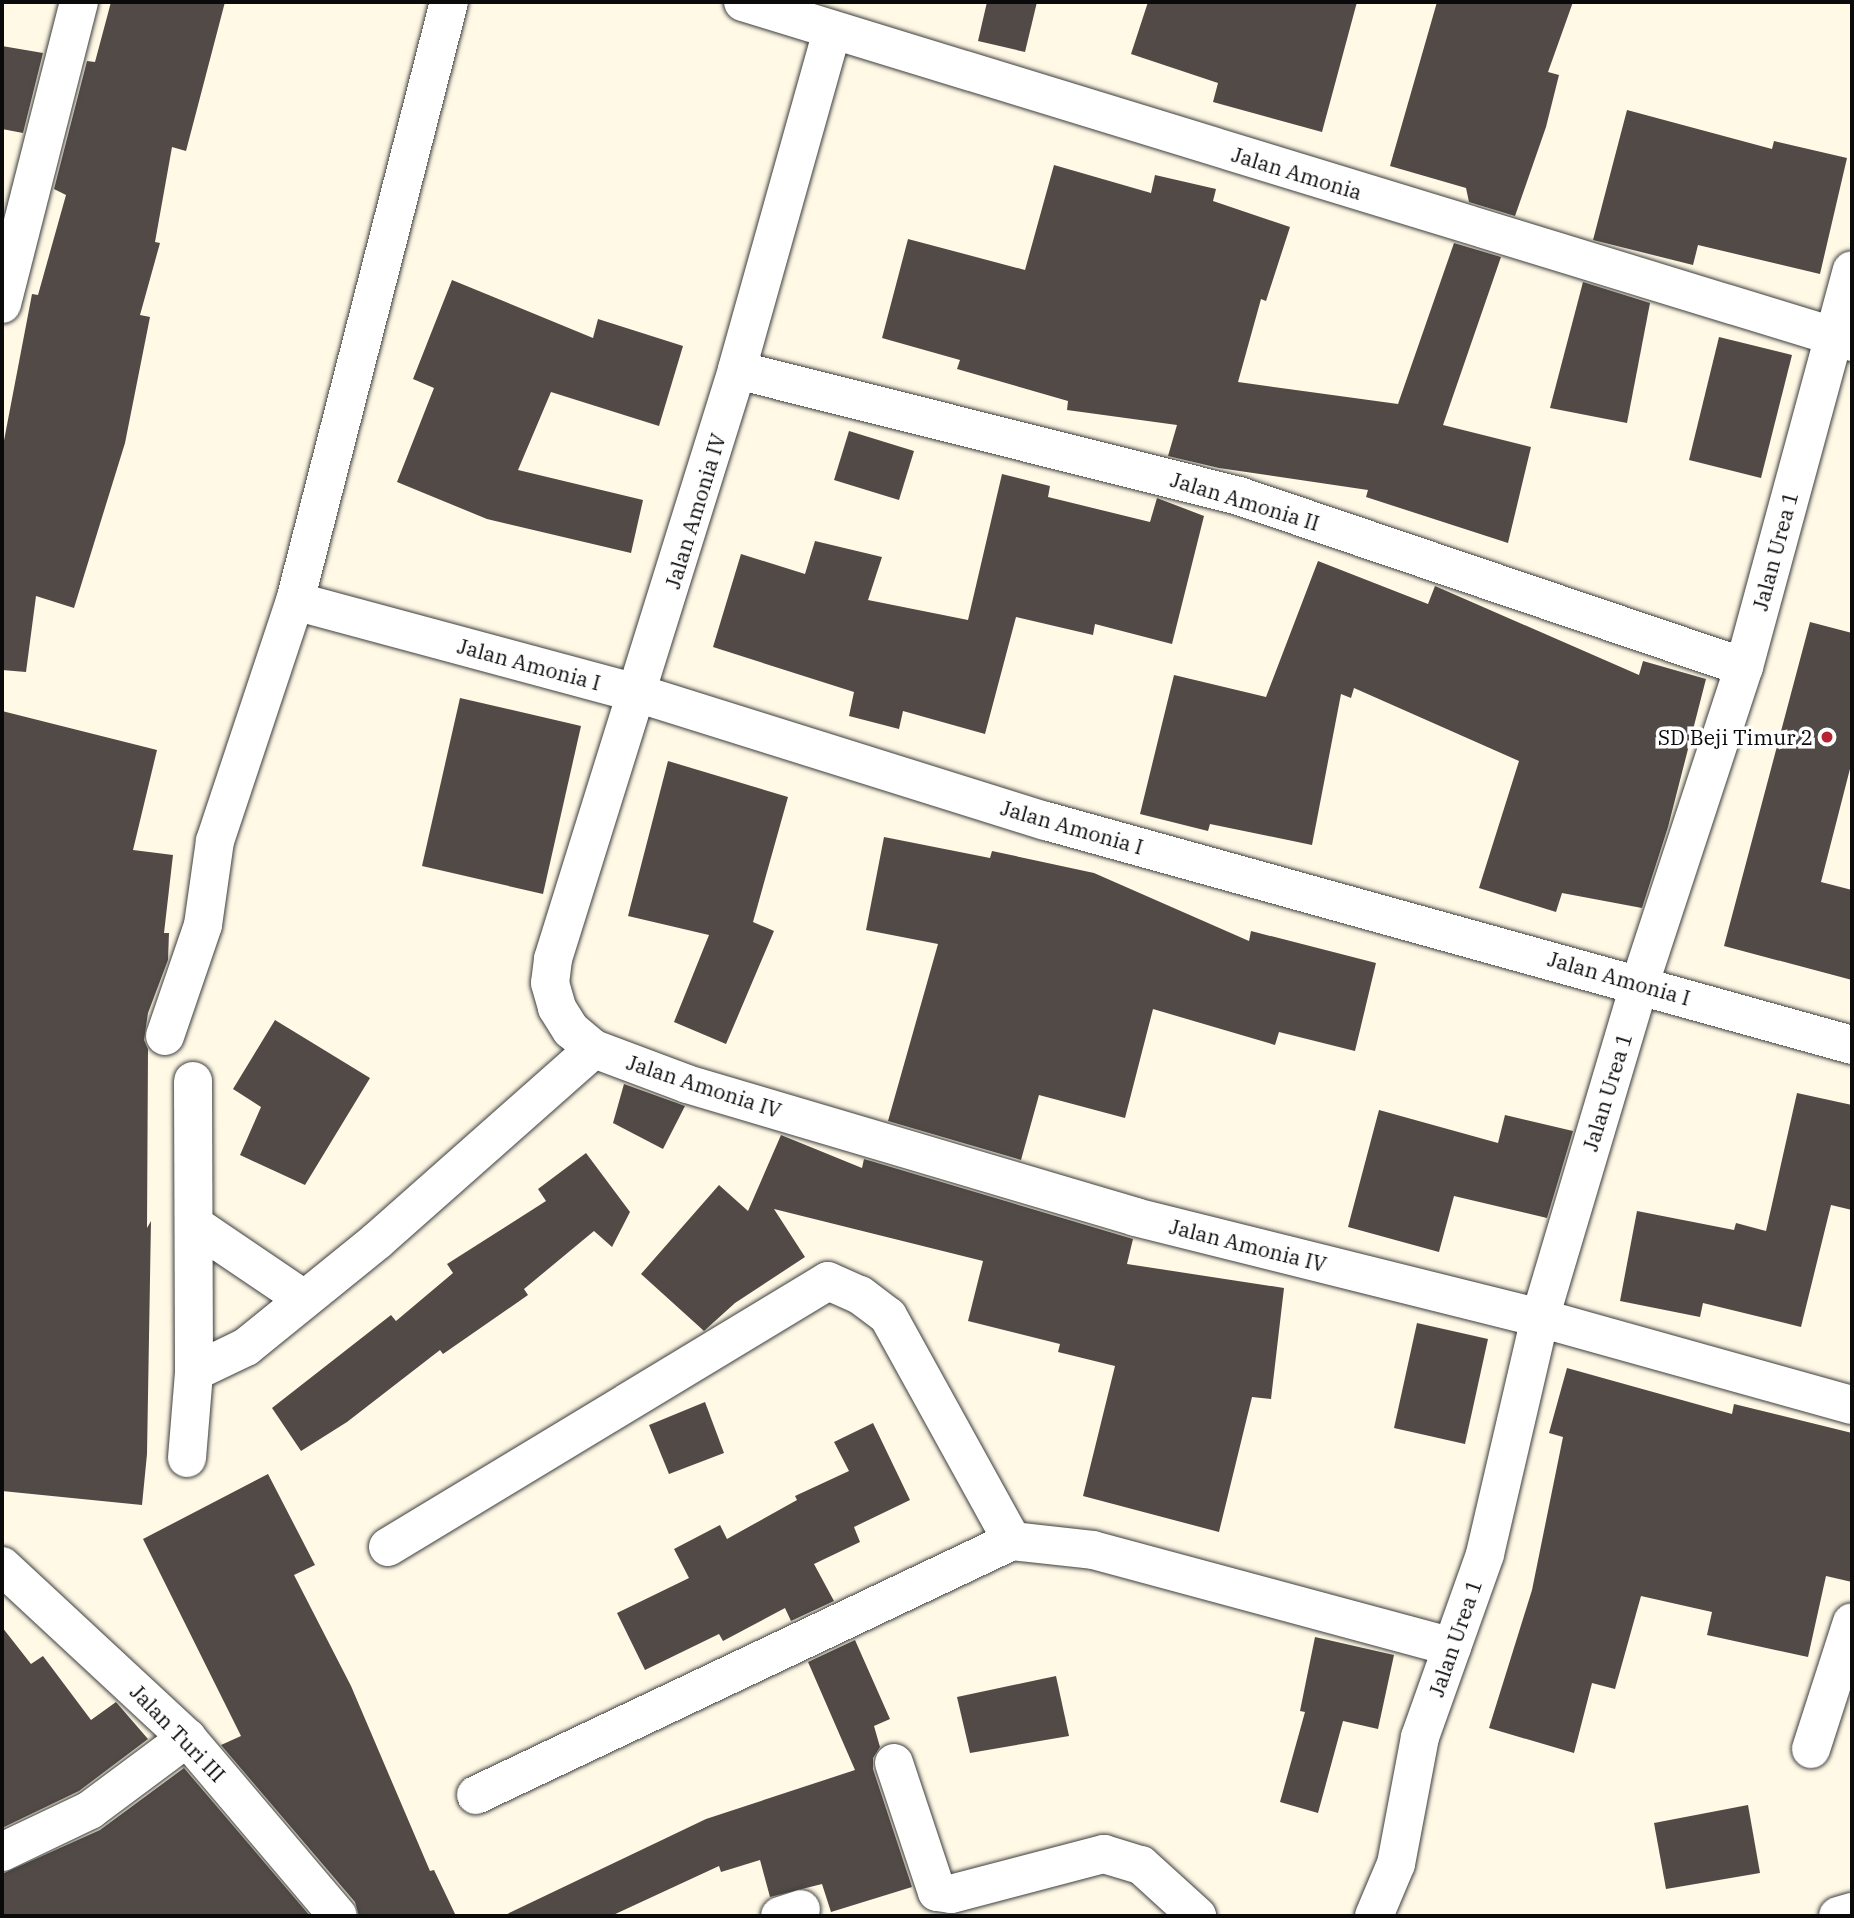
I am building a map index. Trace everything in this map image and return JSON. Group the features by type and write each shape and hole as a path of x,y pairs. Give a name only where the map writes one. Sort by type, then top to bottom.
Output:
{"street":[{"path":"2,304 79,2"},
{"path":"164,1036 203,925 215,841 295,601 449,2"},
{"name":"Jalan Amonia","path":"743,2 1842,339"},
{"name":"Jalan Amonia IV","path":"832,31 737,370 550,983 556,1008 571,1030 594,1049 687,1084 1135,1217 1540,1318 1852,1405"},
{"name":"Jalan Urea 1","path":"1374,1916 1396,1864 1420,1737 1485,1554 1540,1318 1640,983 1744,667 1842,339 1852,270"},
{"name":"Jalan Amonia II","path":"737,370 1239,496 1744,667"},
{"name":"Jalan Amonia I","path":"295,601 640,694 1046,821 1640,983 1852,1045"},
{"path":"194,1372 246,1347 378,1240 594,1049"},
{"path":"187,1458 194,1372 192,1081"},
{"path":"195,1226 304,1299"},
{"path":"387,1547 828,1282 860,1295 888,1316 1012,1541"},
{"path":"477,1795 1012,1541 1093,1550 1452,1647"},
{"name":"Jalan Turi III","path":"2,1566 187,1738 338,1916"},
{"path":"1811,1749 1852,1622"},
{"path":"2,1852 90,1810 187,1738"},
{"path":"894,1763 937,1892 951,1894 1104,1854 1141,1865 1196,1916"},
{"path":"1838,1916 1852,1912"}],"building":[{"path":"111,2 225,2 186,151 172,147 155,242 160,243 140,315 150,317 125,443 74,608 36,596 26,672 2,670 2,451 32,294 38,295 66,195 54,189 87,61 95,62"},
{"path":"987,2 1037,2 1025,52 978,41"},
{"path":"1148,2 1357,2 1322,132 1213,102 1218,83 1131,54"},
{"path":"1437,2 1573,2 1548,72 1559,75 1546,127 1515,216 1469,202 1466,188 1390,166"},
{"path":"2,46 43,53 23,133 2,129"},
{"path":"1627,110 1772,149 1774,141 1847,158 1820,274 1698,245 1693,265 1593,240"},
{"path":"1054,165 1151,193 1155,175 1216,189 1213,201 1290,227 1266,301 1261,299 1238,382 1398,404 1454,243 1501,257 1443,425 1531,447 1508,543 1366,497 1368,490 1219,468 1168,456 1177,425 1067,410 1068,401 957,369 960,360 882,338 908,239 1025,270"},
{"path":"452,280 593,338 598,319 683,346 659,426 551,392 518,470 643,500 631,553 487,519 397,482 434,388 413,379"},
{"path":"1583,282 1650,303 1627,423 1550,408"},
{"path":"1719,337 1792,355 1761,478 1689,460"},
{"path":"849,431 914,451 899,500 834,480"},
{"path":"1002,474 1050,486 1048,497 1150,522 1157,498 1204,516 1172,644 1095,624 1093,635 1016,617 985,734 903,711 899,729 849,716 854,692 713,647 741,554 805,574 815,541 882,557 868,600 968,620"},
{"path":"1318,561 1428,604 1435,586 1639,675 1643,661 1706,679 1668,827 1642,908 1562,893 1556,912 1479,888 1519,761 1354,688 1351,698 1341,694 1312,845 1210,824 1208,831 1140,814 1174,675 1266,697"},
{"path":"1810,622 1852,633 1852,761 1821,882 1852,890 1852,980 1724,946"},
{"path":"460,698 581,726 543,894 422,866"},
{"path":"2,711 157,750 133,850 173,855 164,933 169,933 168,960 148,1013 144,1040 148,1049 147,1228 151,1221 147,1454 142,1505 2,1491"},
{"path":"668,761 788,797 753,922 774,931 726,1044 674,1022 709,935 628,916"},
{"path":"884,837 990,858 992,851 1094,873 1249,941 1251,931 1376,963 1355,1051 1279,1032 1275,1045 1153,1009 1125,1118 1039,1095 1021,1160 888,1121 938,944 866,930"},
{"path":"275,1020 370,1078 305,1185 240,1155 261,1107 233,1089"},
{"path":"624,1084 685,1106 663,1149 613,1123"},
{"path":"1797,1093 1852,1105 1852,1210 1831,1205 1801,1327 1703,1303 1700,1317 1620,1301 1637,1211 1734,1230 1736,1223 1766,1231"},
{"path":"1379,1110 1498,1143 1505,1115 1573,1131 1547,1218 1454,1196 1439,1252 1348,1227"},
{"path":"781,1135 862,1168 864,1159 1133,1239 1127,1264 1284,1288 1271,1399 1252,1397 1219,1532 1083,1496 1115,1366 1058,1352 1060,1344 968,1321 983,1261 774,1209 805,1257 735,1303 704,1331 641,1274 719,1185 748,1211"},
{"path":"586,1153 630,1212 612,1247 594,1231 524,1289 528,1295 443,1354 440,1350 347,1422 301,1451 272,1408 391,1315 396,1321 453,1273 447,1264 546,1201 538,1189"},
{"path":"1417,1323 1488,1339 1465,1444 1394,1428"},
{"path":"1567,1368 1732,1414 1734,1404 1852,1433 1852,1582 1826,1576 1808,1657 1707,1635 1712,1612 1641,1596 1615,1689 1592,1683 1574,1753 1489,1728 1532,1590 1563,1437 1549,1433"},
{"path":"705,1402 724,1453 669,1474 649,1425"},
{"path":"873,1423 910,1500 854,1527 860,1542 814,1564 834,1601 791,1621 785,1608 723,1641 719,1634 645,1670 617,1613 689,1578 674,1549 720,1525 727,1539 797,1500 795,1496 849,1471 834,1442"},
{"path":"268,1474 315,1565 294,1575 351,1686 430,1871 434,1870 456,1916 359,1916 355,1902 221,1745 241,1736 143,1539"},
{"path":"2,1627 31,1664 43,1656 91,1720 116,1702 148,1739 79,1791 2,1828"},
{"path":"1315,1637 1394,1655 1378,1729 1343,1721 1318,1813 1280,1802 1305,1712 1300,1711"},
{"path":"855,1640 890,1719 874,1726 880,1747 873,1758 873,1769 912,1887 831,1912 822,1884 770,1897 760,1860 721,1872 719,1866 611,1916 503,1916 706,1819 855,1770 808,1662"},
{"path":"1056,1676 1069,1736 970,1753 957,1697"},
{"path":"184,1768 310,1916 2,1916 2,1874 100,1830"},
{"path":"1748,1805 1760,1873 1666,1889 1654,1823"}],"place":[{"name":"SD Beji Timur 2","path":"1827,737"}]}
